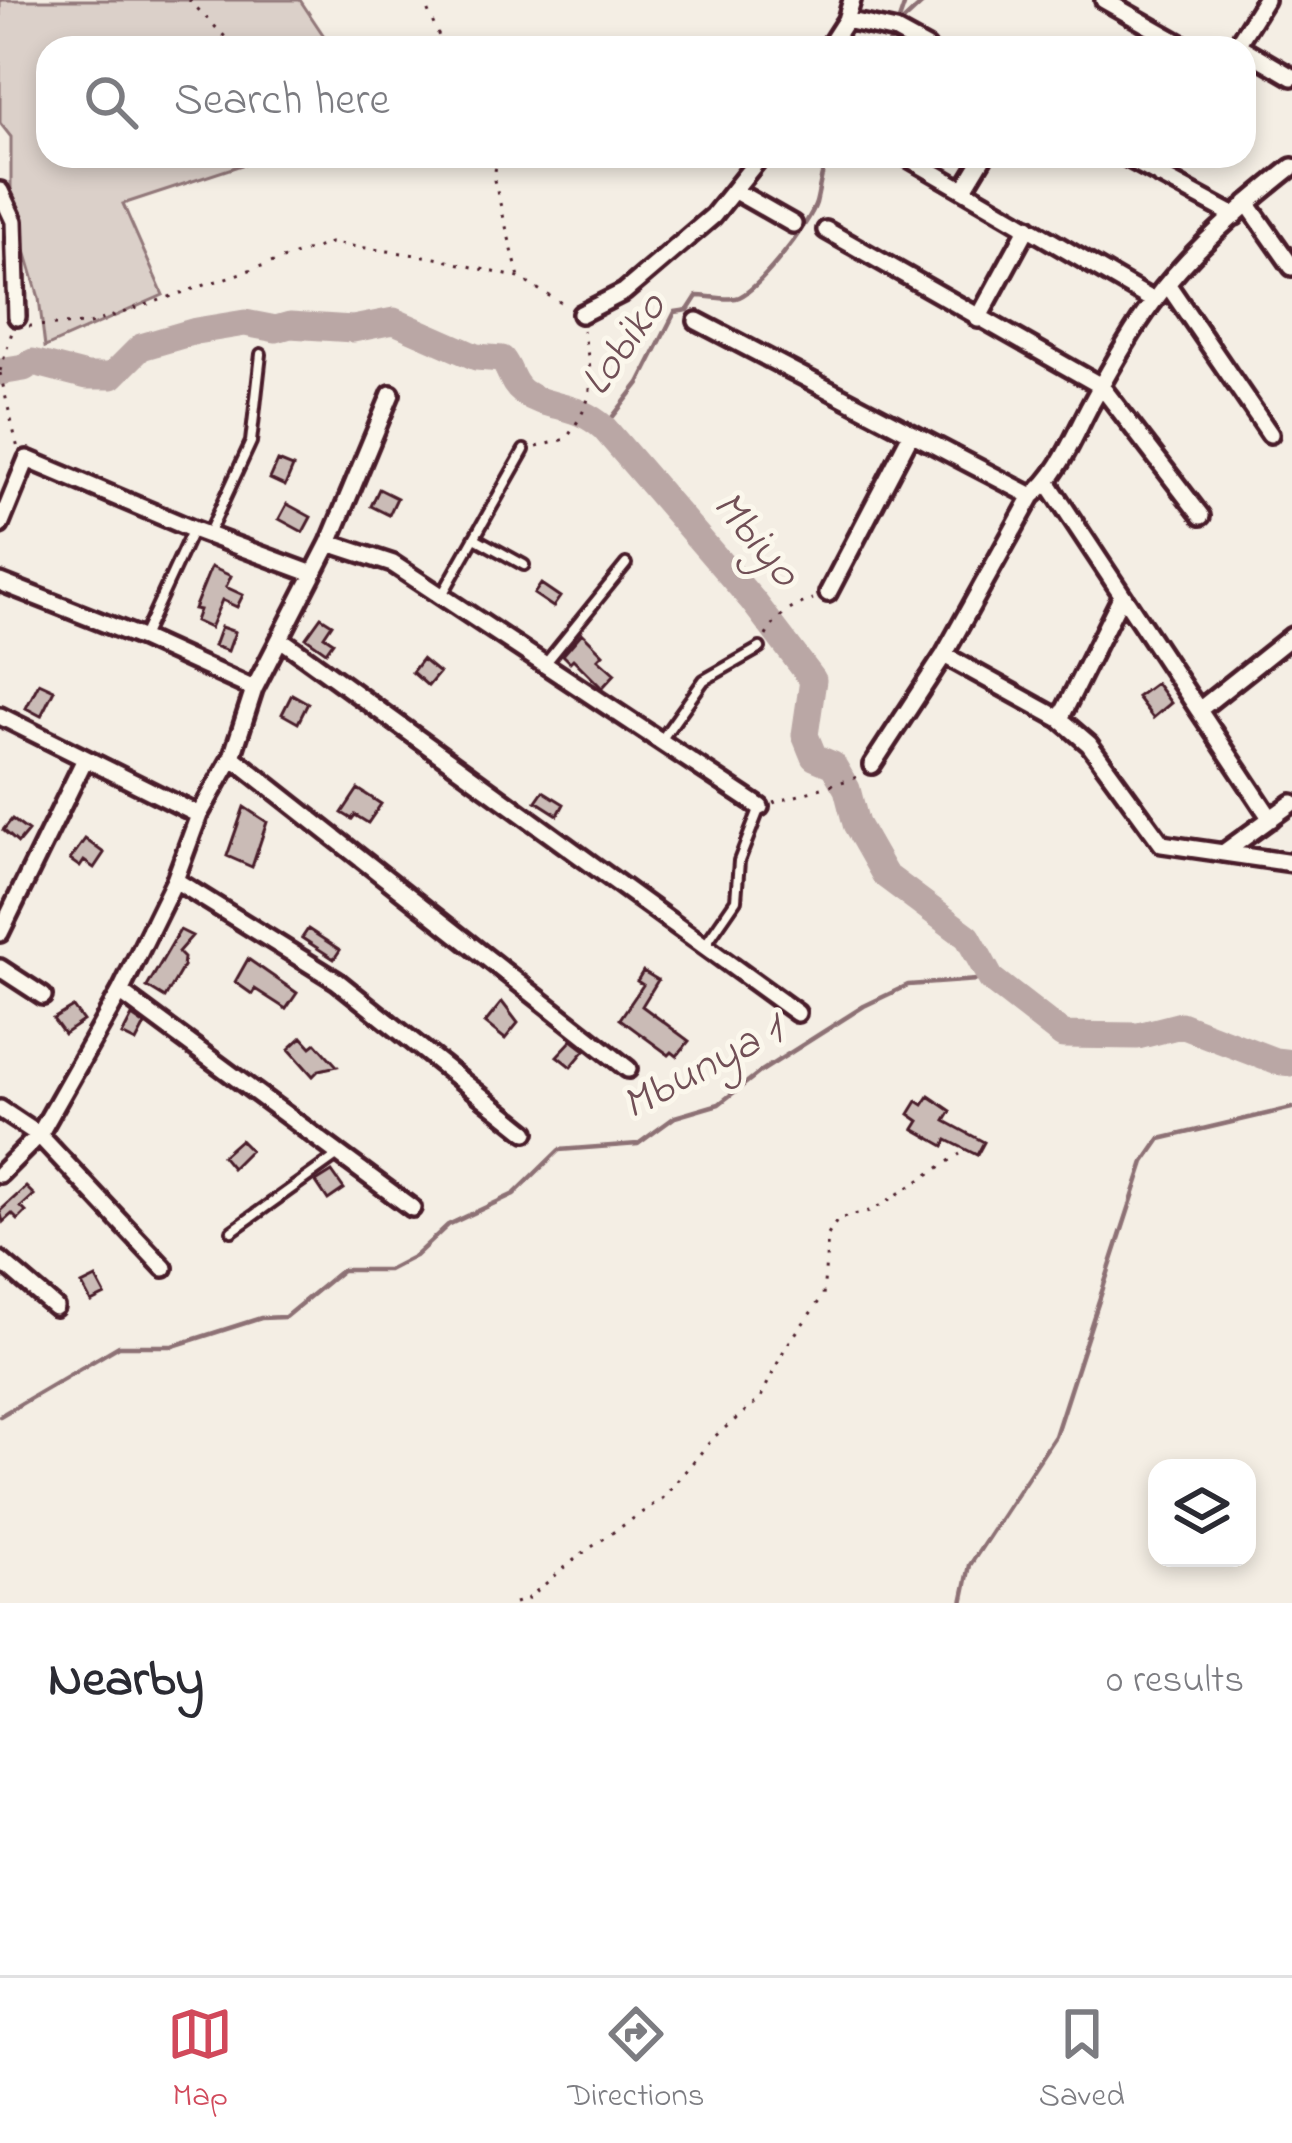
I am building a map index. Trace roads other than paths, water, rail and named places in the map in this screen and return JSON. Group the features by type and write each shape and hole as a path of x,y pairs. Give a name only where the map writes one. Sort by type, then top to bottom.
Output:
{"street":[{"path":"836,36 852,0"},
{"path":"1105,0 1167,36"},
{"path":"1246,36 1265,0"},
{"path":"846,20 904,36"},
{"path":"1256,57 1292,77"},
{"path":"872,765 944,655 1032,496 1048,483 1154,301 1247,202 1292,167"},
{"path":"580,314 624,292 713,216 752,168"},
{"path":"926,168 1154,301"},
{"path":"964,189 977,168"},
{"path":"1146,168 1235,216"},
{"path":"1160,176 1165,168"},
{"path":"0,191 14,221 15,322"},
{"path":"735,191 793,224"},
{"path":"1247,202 1292,267"},
{"path":"979,319 1028,227"},
{"path":"826,230 1101,386 1201,516"},
{"path":"1168,284 1270,434"},
{"path":"697,321 1032,496"},
{"path":"0,1174 40,1135 120,992 175,880 199,815 232,757 254,689 329,543 391,394"},
{"path":"828,593 911,434"},
{"path":"0,525 27,459 313,574"},
{"path":"1048,483 1271,819"},
{"path":"329,543 392,564 760,807"},
{"path":"0,582 254,689"},
{"path":"1060,719 1122,596"},
{"path":"1199,710 1292,636"},
{"path":"282,640 797,1013"},
{"path":"944,655 1060,719 1090,744 1162,844 1292,863"},
{"path":"0,716 199,815"},
{"path":"232,757 628,1069"},
{"path":"0,933 84,761"},
{"path":"1223,853 1292,803"},
{"path":"175,880 337,981 526,1132"},
{"path":"0,968 43,996"},
{"path":"120,992 412,1208"},
{"path":"0,1109 40,1135 164,1268"},
{"path":"0,1260 55,1307"}],"lane":[{"path":"142,638 250,442 261,354"},
{"path":"441,596 524,450"},
{"path":"475,538 524,565"},
{"path":"545,664 626,564"},
{"path":"662,740 704,680 760,648"},
{"path":"705,947 736,900 739,861 760,807"},
{"path":"232,1231 339,1154"}],"waterway":[{"path":"898,23 906,0"},
{"name":"Lobiko","path":"899,25 926,0"},
{"name":"Lobiko","path":"604,428 639,383 675,312 688,310 697,296 736,298 745,294 781,256 812,213 824,168"},
{"name":"Mbiyo","path":"0,372 33,362 87,376 112,376 141,347 245,323 276,329 290,325 353,329 394,321 476,357 502,359 523,392 583,414 604,428 753,601 813,680 805,735 814,757 833,765 847,789 856,824 885,875 968,937 991,979 1063,1035 1138,1036 1181,1025 1275,1061 1292,1063"},
{"name":"Mbunya 1","path":"0,1416 119,1346 173,1346 261,1318 285,1317 342,1270 388,1270 415,1256 448,1225 514,1194 559,1150 638,1144 675,1117 719,1104 864,1006 908,985 991,979"},
{"path":"962,1603 970,1565 1055,1436 1144,1162 1160,1139 1292,1108"}]}
